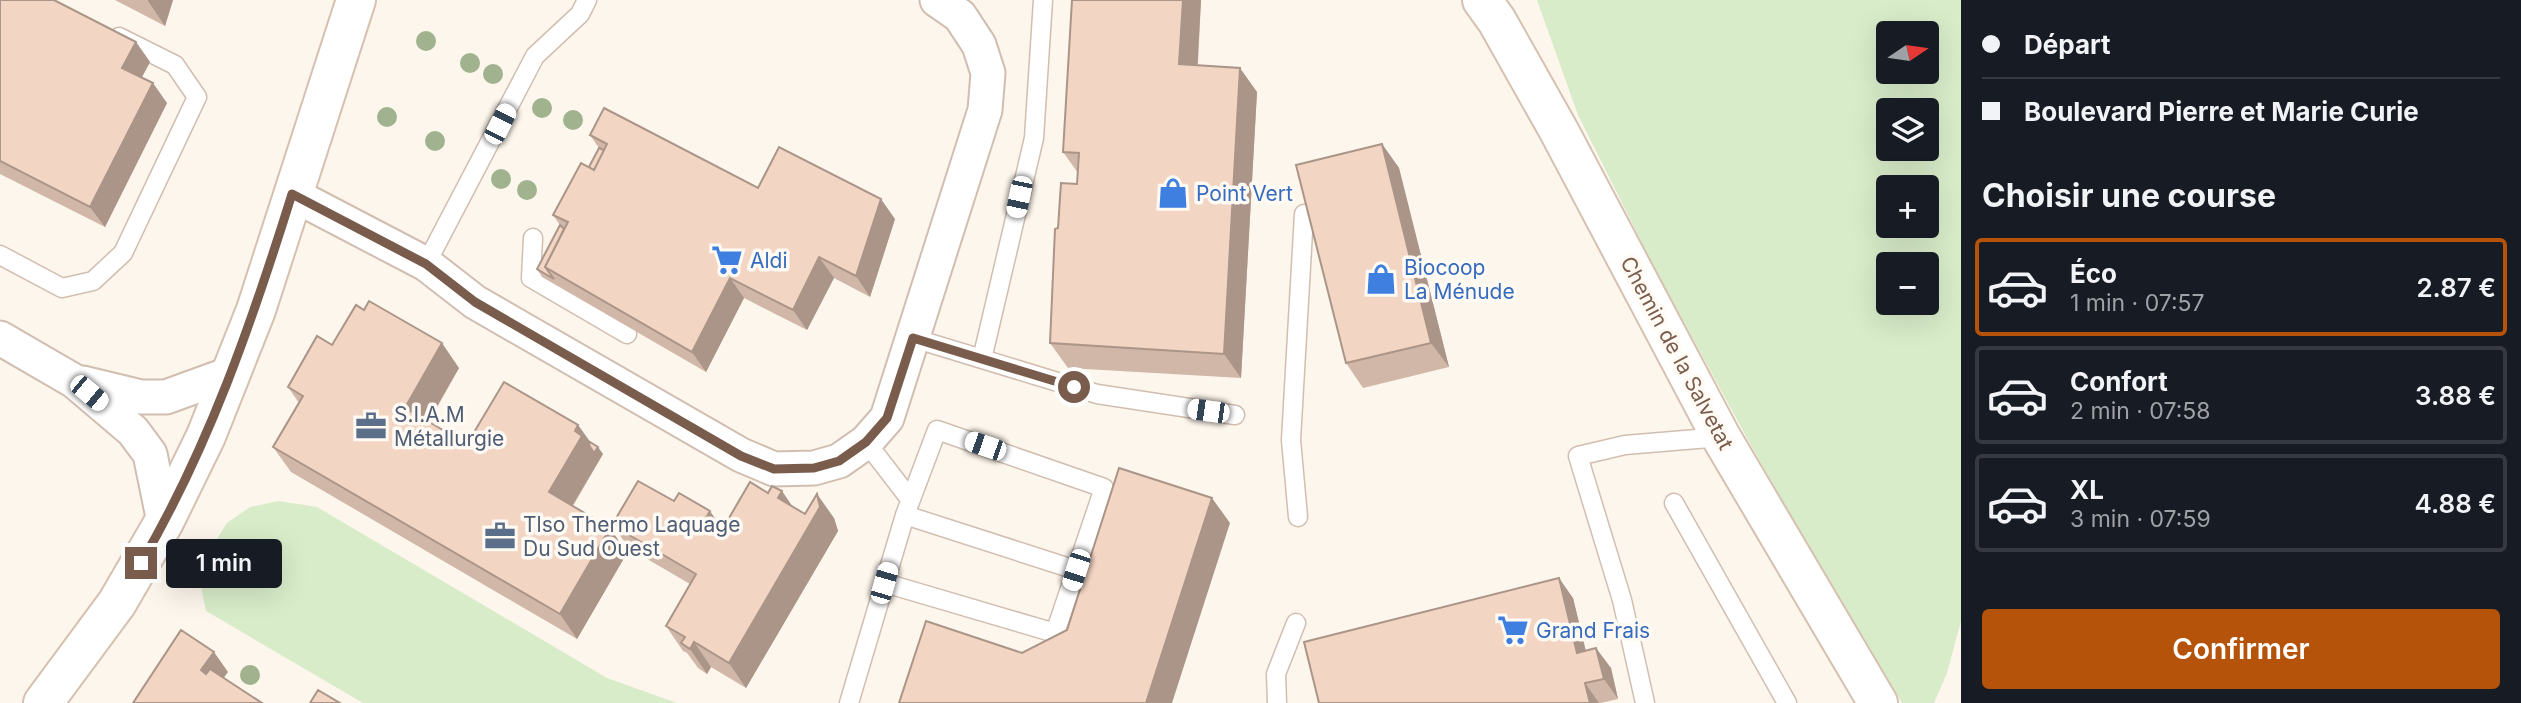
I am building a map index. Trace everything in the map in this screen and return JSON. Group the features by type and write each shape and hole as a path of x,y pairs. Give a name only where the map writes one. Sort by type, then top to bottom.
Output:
{"main road":[{"path":"43,703 117,603 164,522 206,436 256,310 356,0"},
{"name":"Chemin de la Salvetat","path":"1482,0 1497,21 1559,131 1721,437 1878,703"}],"street":[{"path":"292,194 426,264 475,302 741,456 774,469 814,468 839,461 866,442 887,418 985,110 988,73 979,45 960,16 937,0"},
{"path":"0,338 74,381 133,431 150,454 164,522"},
{"path":"74,381 141,397 166,397 232,373"}],"lane":[{"path":"426,264 535,56 580,14 587,0"},
{"path":"982,359 1034,138 1043,0"},
{"path":"0,255 62,288 93,281 123,253 197,97 175,65 104,30"},
{"path":"1298,517 1291,440 1304,214"},
{"path":"533,238 531,278 627,334"},
{"path":"913,338 1097,394 1235,415"},
{"path":"849,703 884,583 907,507 937,430 1104,488 1055,633 884,583"},
{"path":"1645,703 1622,600 1578,456 1625,445 1721,437"},
{"path":"866,442 907,507 1076,570"},
{"path":"1674,503 1787,703"},
{"path":"1277,703 1276,674 1296,623"}],"green space":[{"path":"1537,0 1961,0 1961,621 1947,673 1934,703 1902,703 1765,471 1656,271 1578,115"},
{"path":"279,501 317,507 607,678 677,703 363,703 206,611 201,586 208,553 227,523 250,507"}],"building":[{"path":"0,0 54,0 136,42 122,68 153,83 90,207 0,161"},
{"name":"Point Vert","path":"1072,0 1183,0 1179,64 1240,68 1224,354 1050,343 1055,229 1058,228 1061,183 1077,184 1079,153 1063,152"},
{"name":"Aldi","path":"604,108 758,188 779,147 881,199 856,276 819,257 793,310 730,278 692,352 545,267 568,222 553,215 581,163 594,170 607,144 590,135"},
{"name":"Biocoop La Ménude","path":"1382,144 1431,343 1346,363 1296,165"},
{"path":"599,148 604,150 594,170 589,167"},
{"path":"560,225 564,229 545,267 554,279 537,269"},
{"path":"369,301 442,343 405,408 467,444 504,382 578,425 575,431 582,436 549,492 610,528 560,614 273,447 303,396 288,387 317,336 332,345 356,305 364,310"},
{"path":"590,442 598,447 594,453 589,445"},
{"path":"1119,468 1212,498 1146,703 899,703 926,621 1022,653 1067,630"},
{"path":"638,481 674,501 679,493 710,511 705,520 722,530 750,482 768,493 772,486 782,491 778,498 805,514 817,494 820,507 729,663 694,642 690,649 681,643 685,637 666,626 696,574 612,525"},
{"name":"Grand Frais","path":"1559,578 1577,653 1596,648 1604,679 1585,683 1590,703 1319,703 1304,642"},
{"path":"181,630 214,652 201,670 206,674 210,669 262,703 133,703"},
{"path":"318,690 340,703 310,703"}],"place":[{"name":"Point Vert","path":"1173,193"},
{"name":"Aldi","path":"727,260"},
{"name":"Biocoop La Ménude","path":"1381,279"},
{"name":"S.I.A.M Métallurgie","path":"371,426"},
{"name":"Tlso Thermo Laquage Du Sud Ouest","path":"500,536"},
{"name":"Grand Frais","path":"1513,630"}],"route":[{"path":"141,563 206,436 232,373 256,310 292,194 426,264 475,302 741,456 774,469 814,468 839,461 866,442 887,418 913,338 1074,387"}]}
